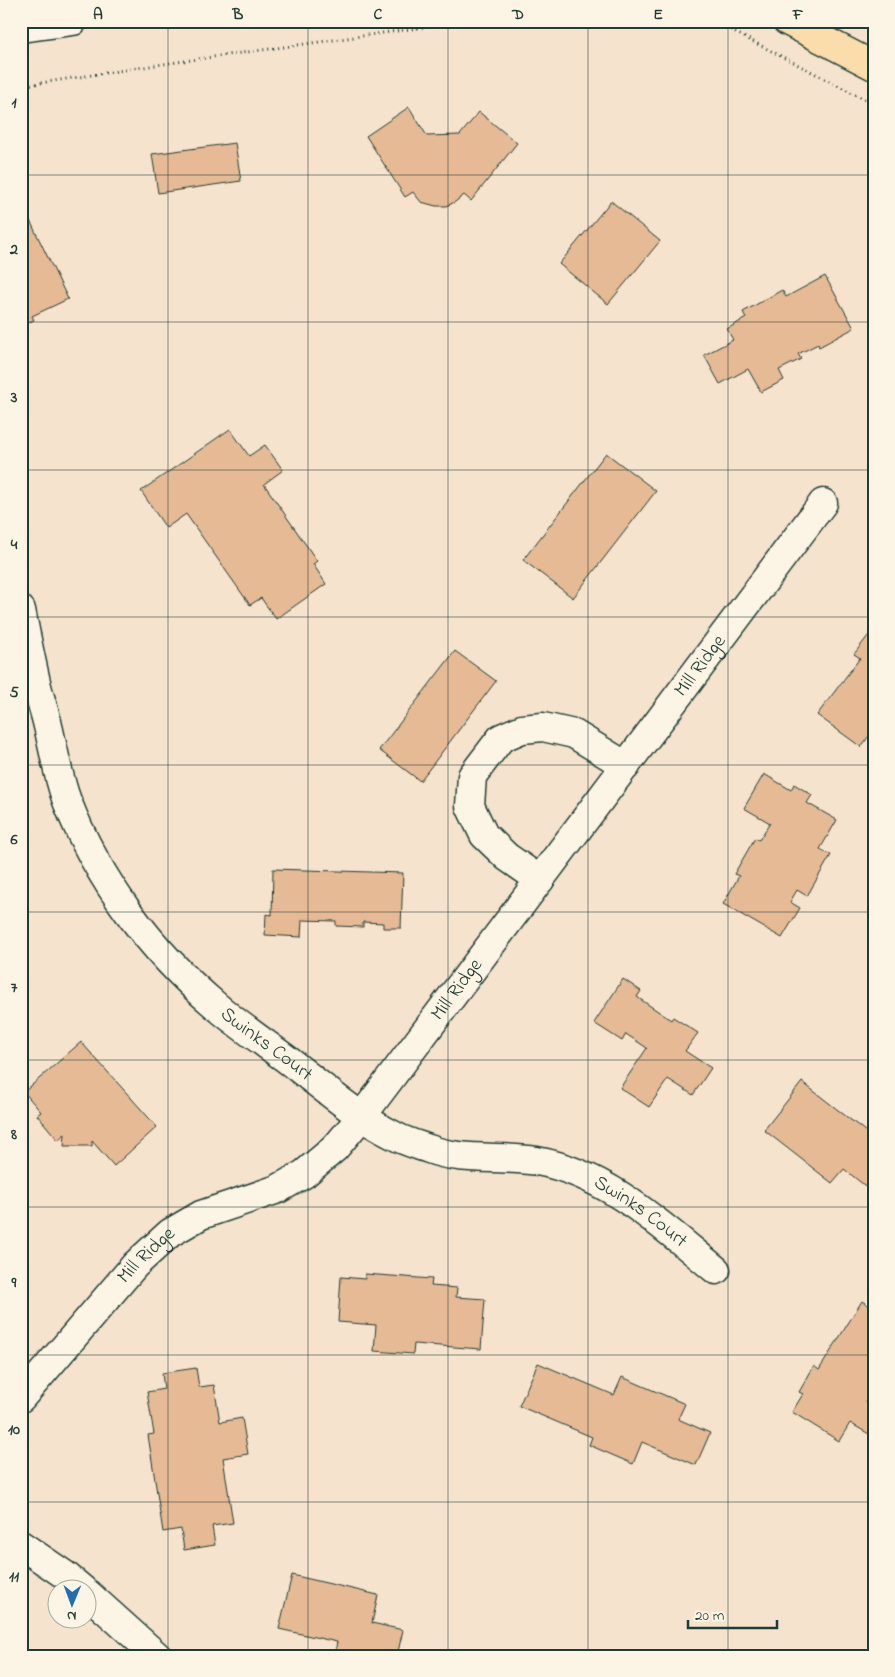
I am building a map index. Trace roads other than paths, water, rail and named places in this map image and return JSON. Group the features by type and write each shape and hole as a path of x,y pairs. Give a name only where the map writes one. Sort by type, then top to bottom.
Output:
{"main road":[{"path":"787,21 874,66"}],"street":[{"path":"21,28 73,21"},
{"name":"Mill Ridge","path":"21,1398 135,1265 170,1233 201,1215 278,1188 304,1174 335,1148 362,1116 823,503"},
{"name":"Swinks Court","path":"21,610 37,688 67,801 96,864 127,910 148,939 189,982 217,1007 362,1116 396,1136 433,1151 457,1156 513,1158 562,1167 602,1184 653,1219 716,1270"},
{"path":"540,880 507,857 484,835 470,806 472,776 501,738 522,729 543,727 574,734 626,766"},
{"path":"21,1545 72,1580"},
{"path":"98,1603 157,1656"}]}
